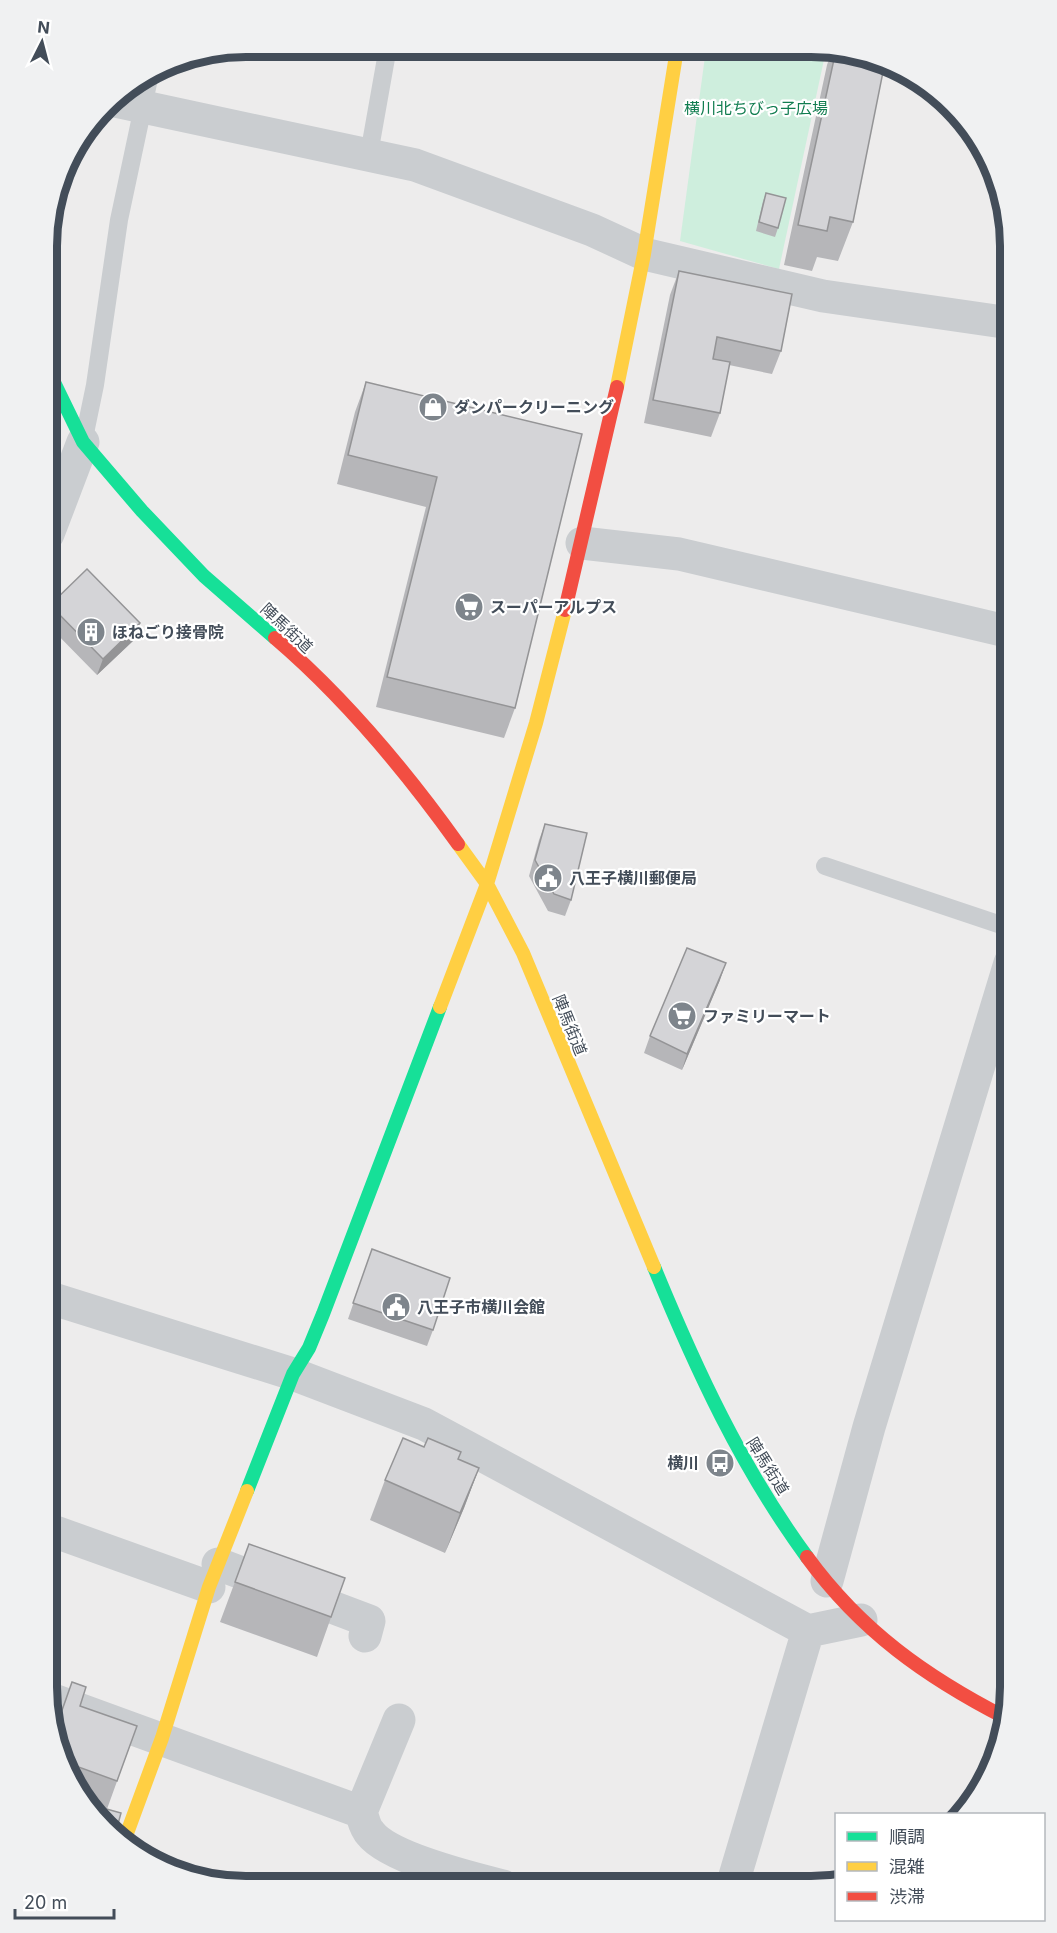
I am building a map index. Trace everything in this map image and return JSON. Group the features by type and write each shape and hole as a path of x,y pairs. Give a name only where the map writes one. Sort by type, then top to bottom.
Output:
{"street":[{"path":"127,1834 162,1738 214,1575 293,1374 309,1348 323,1314 487,884 536,723 582,543 644,254 676,57"},
{"path":"127,103 415,165 467,182 592,230 644,254 823,296 1000,321"},
{"name":"陣馬街道","path":"57,389 83,442 141,511 204,576 281,643 352,714 427,801 487,884 523,953 695,1366 723,1424 792,1536 861,1620 911,1663 940,1682 998,1714"},
{"path":"57,510 83,442"},
{"path":"582,543 679,554 1000,630"},
{"path":"827,1581 869,1427 1000,996"},
{"path":"57,1300 293,1374 424,1424 808,1631 861,1620"},
{"path":"57,1532 369,1621 365,1636"},
{"path":"735,1876 808,1631"},
{"path":"57,1701 361,1812"},
{"path":"399,1720 361,1812 370,1833 423,1875"}],"lane":[{"path":"369,154 386,57"},
{"path":"83,442 95,385 119,220 127,103"},
{"path":"825,866 1000,925"}],"green space":[{"name":"横川北ちびっ子広場","path":"705,57 825,57 779,269 680,241"}],"building":[{"path":"834,59 883,71 853,222 830,217 827,231 798,225"},
{"path":"766,193 786,198 778,228 759,222"},
{"path":"679,271 792,294 781,351 717,337 713,359 730,362 720,413 653,400"},
{"name":"スーパーアルプス","path":"366,382 582,434 515,708 387,677 437,477 348,455"},
{"name":"ほねごり接骨院","path":"87,569 140,623 103,659 57,612 57,598"},
{"path":"545,824 587,833 571,900 554,894 535,860"},
{"name":"ファミリーマート","path":"687,948 726,963 687,1054 650,1036"},
{"name":"八王子市横川会館","path":"372,1249 450,1278 433,1330 353,1303"},
{"path":"403,1438 424,1447 428,1438 461,1452 458,1459 479,1468 460,1513 385,1480"},
{"path":"249,1544 345,1578 331,1617 235,1582"},
{"path":"72,1682 86,1687 80,1706 137,1726 117,1781 74,1765 60,1717"},
{"path":"100,1807 121,1813 118,1826"}],"traffic: fast":[{"path":"57,389 83,442 142,511 204,576 275,638"},
{"path":"247,1491 293,1374 309,1348 323,1314 440,1007"},
{"path":"654,1267 703,1380 741,1453 783,1523 807,1557"}],"traffic: slow":[{"path":"617,387 644,254 676,57"},
{"path":"440,1007 487,884 536,723 565,610"},
{"path":"458,844 487,884 523,953 654,1267"},
{"path":"127,1834 162,1738 209,1587 247,1491"}],"traffic: jam":[{"path":"565,610 617,387"},
{"path":"275,638 325,685 372,735 417,789 458,844"},
{"path":"807,1557 850,1608 897,1650 922,1669 998,1713"}],"place":[{"name":"ダンパークリーニング","path":"433,407"},
{"name":"スーパーアルプス","path":"469,607"},
{"name":"ほねごり接骨院","path":"91,632"},
{"name":"八王子横川郵便局","path":"548,878"},
{"name":"ファミリーマート","path":"682,1016"},
{"name":"八王子市横川会館","path":"396,1307"},
{"name":"横川","path":"720,1463"}]}
